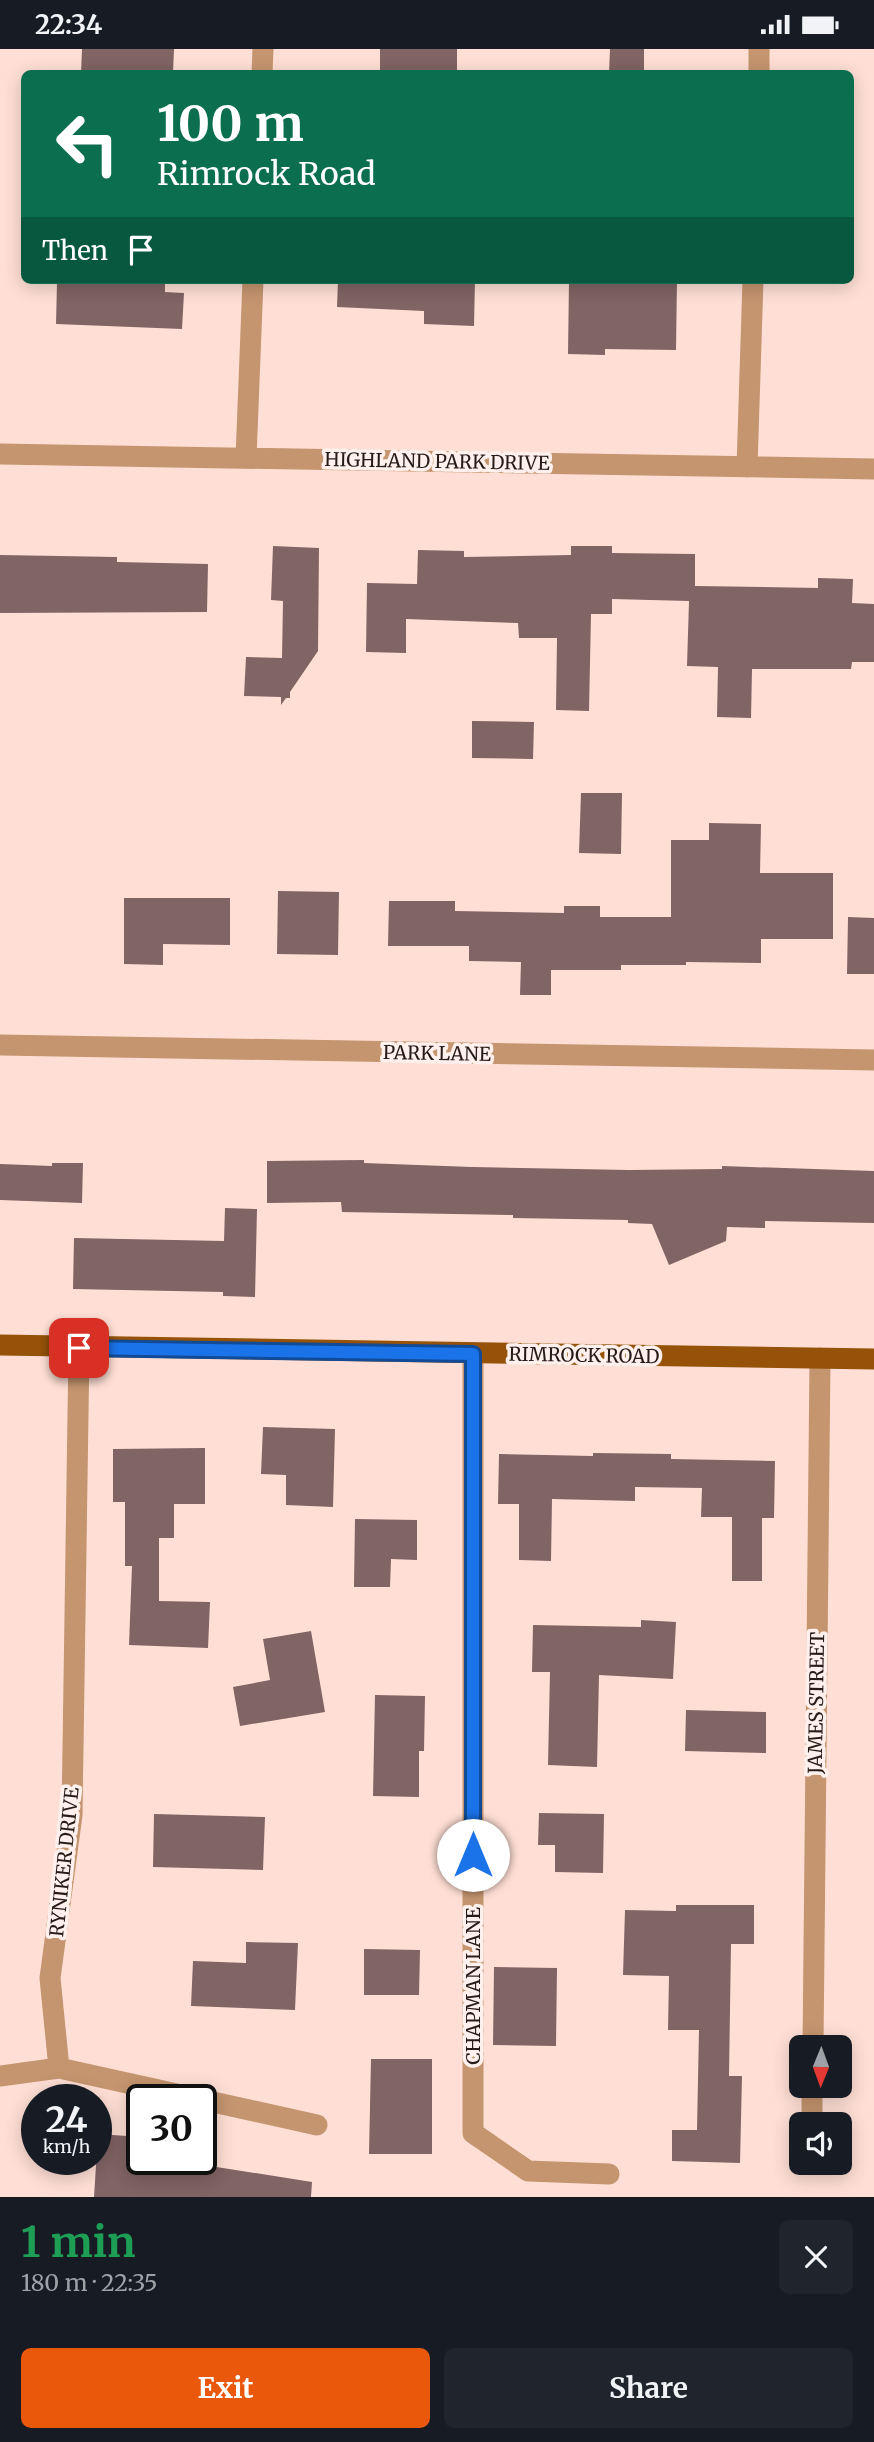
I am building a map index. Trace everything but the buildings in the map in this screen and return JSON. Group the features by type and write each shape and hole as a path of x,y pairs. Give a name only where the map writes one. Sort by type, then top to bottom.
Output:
{"main road":[{"name":"RIMROCK ROAD","path":"0,1345 874,1359"}],"street":[{"path":"262,70 263,49"},
{"path":"759,70 760,49"},
{"path":"246,458 253,284"},
{"path":"747,467 752,284"},
{"name":"HIGHLAND PARK DRIVE","path":"0,454 874,469"},
{"name":"PARK LANE","path":"0,1045 874,1060"},
{"name":"RYNIKER DRIVE","path":"59,2068 50,1978 72,1815 79,1348"},
{"name":"CHAPMAN LANE","path":"473,1354 472,2133 528,2171 609,2174"},
{"name":"JAMES STREET","path":"813,2035 820,1358"},
{"path":"0,2076 59,2068 317,2125"}],"route":[{"path":"79,1348 473,1354 473,1855"}]}
